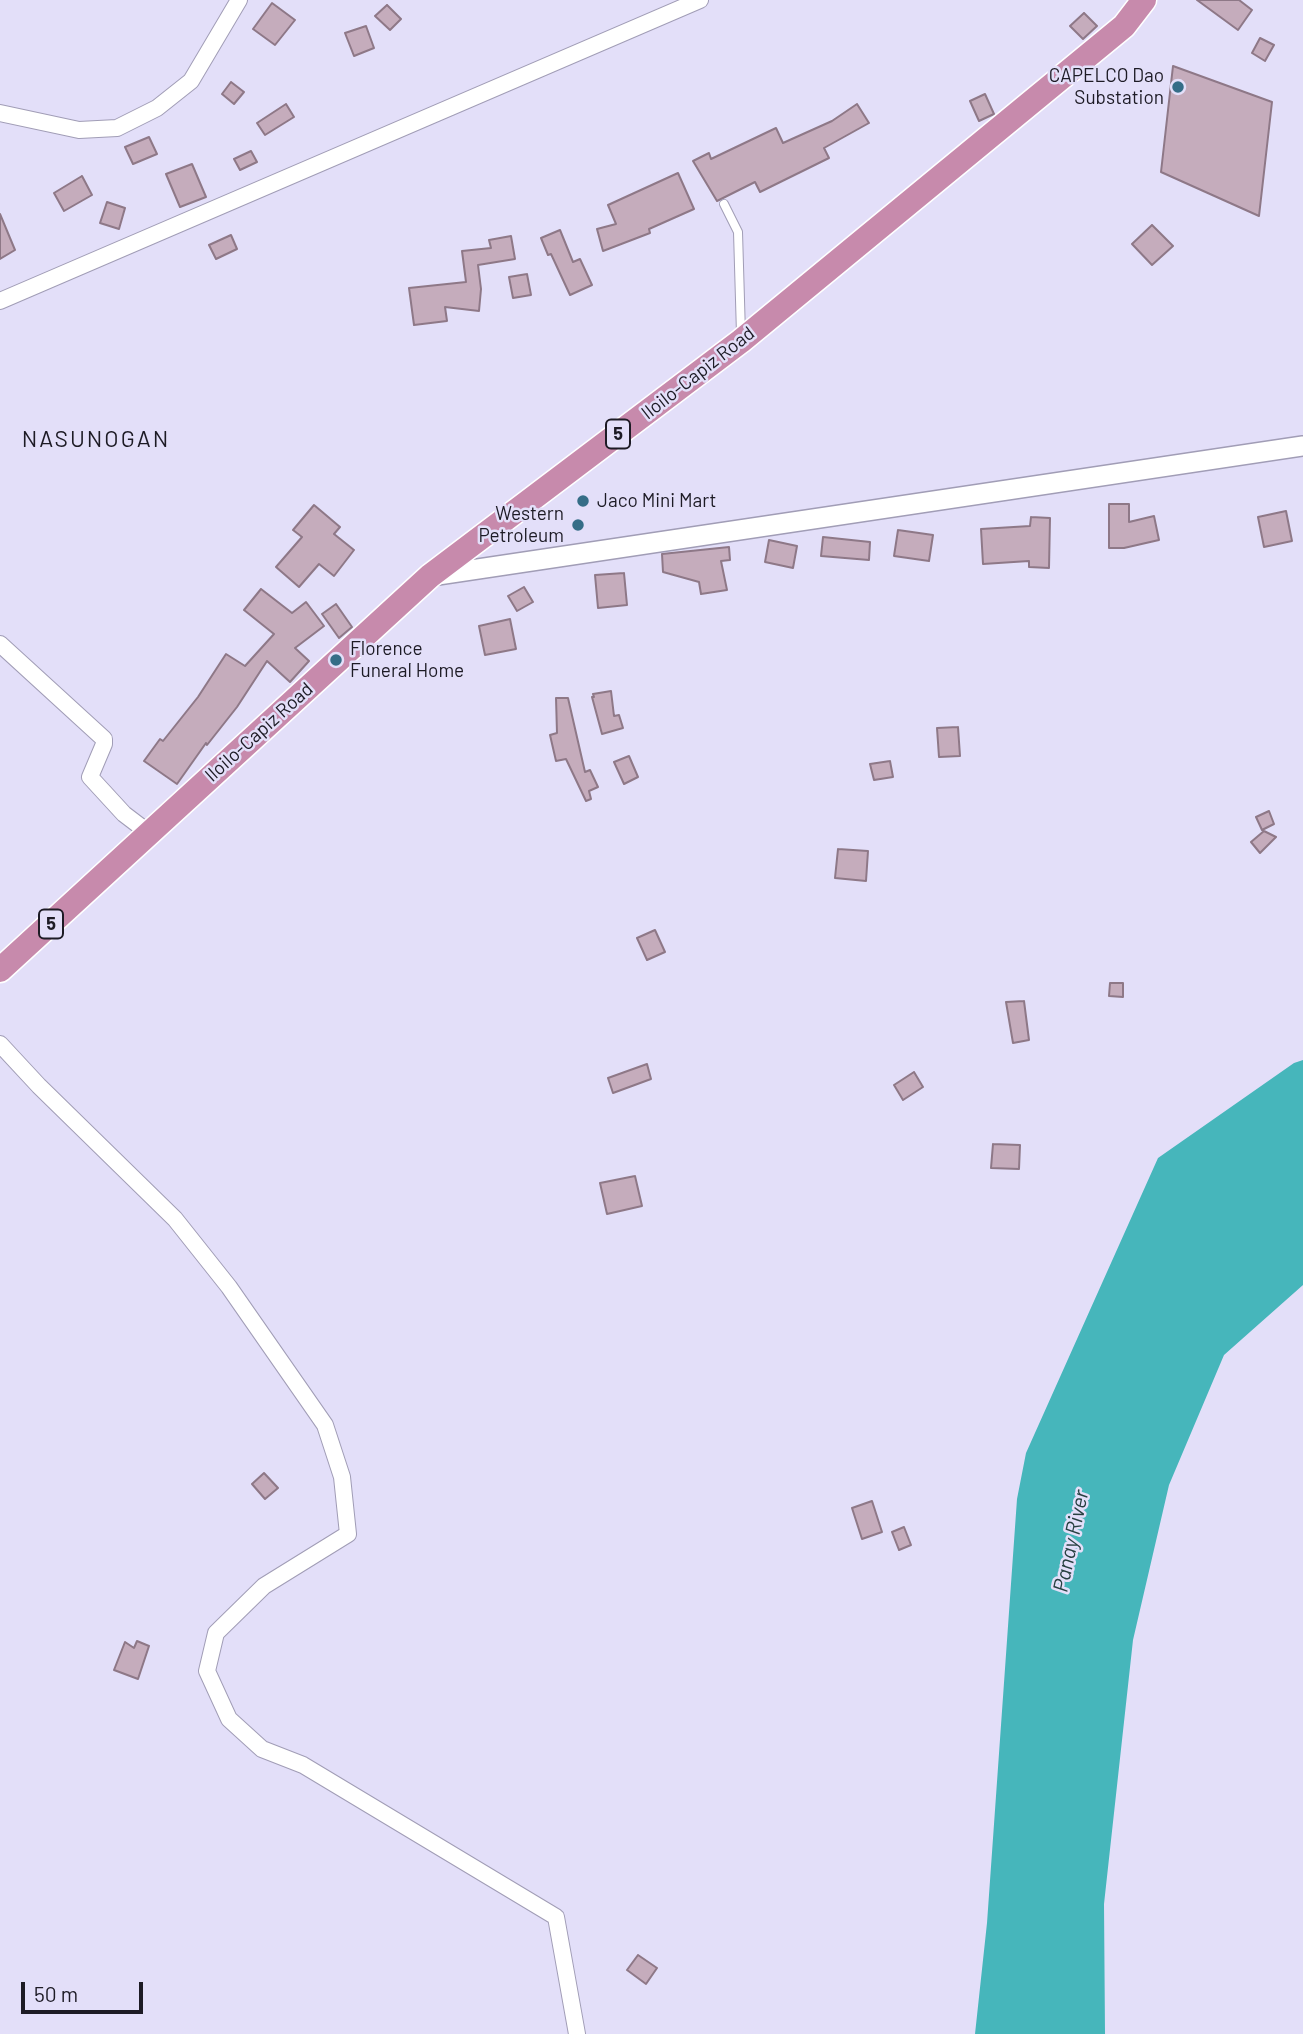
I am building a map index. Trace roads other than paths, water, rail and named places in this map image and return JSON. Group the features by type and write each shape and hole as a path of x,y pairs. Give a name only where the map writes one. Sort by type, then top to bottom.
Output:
{"highway":[{"name":"Iloilo-Capiz Road","path":"0,970 429,576 741,341 1124,26 1143,0"}],"street":[{"path":"0,113 79,130 117,128 157,108 191,81 239,0"},
{"path":"0,301 701,0"},
{"path":"429,576 1303,446"},
{"path":"0,644 104,739 90,777 124,814 149,833"},
{"path":"0,1044 39,1086 175,1219 229,1287 325,1425 342,1477 348,1534 264,1586 216,1633 207,1671 229,1719 262,1749 303,1765 556,1917 577,2034"}],"lane":[{"path":"724,204 738,232 741,341"}],"water":[{"name":"Panay River","path":"1303,1060 1303,1285 1224,1355 1169,1485 1133,1640 1104,1904 1105,2034 975,2034 987,1923 1017,1499 1026,1453 1158,1158 1294,1063"}],"place":[{"name":"CAPELCO Dao Substation","path":"1178,87"},
{"name":"Jaco Mini Mart","path":"583,501"},
{"name":"Western Petroleum","path":"578,525"},
{"name":"Florence Funeral Home","path":"336,660"}],"district":[{"name":"NASUNOGAN","path":"96,439"}]}
